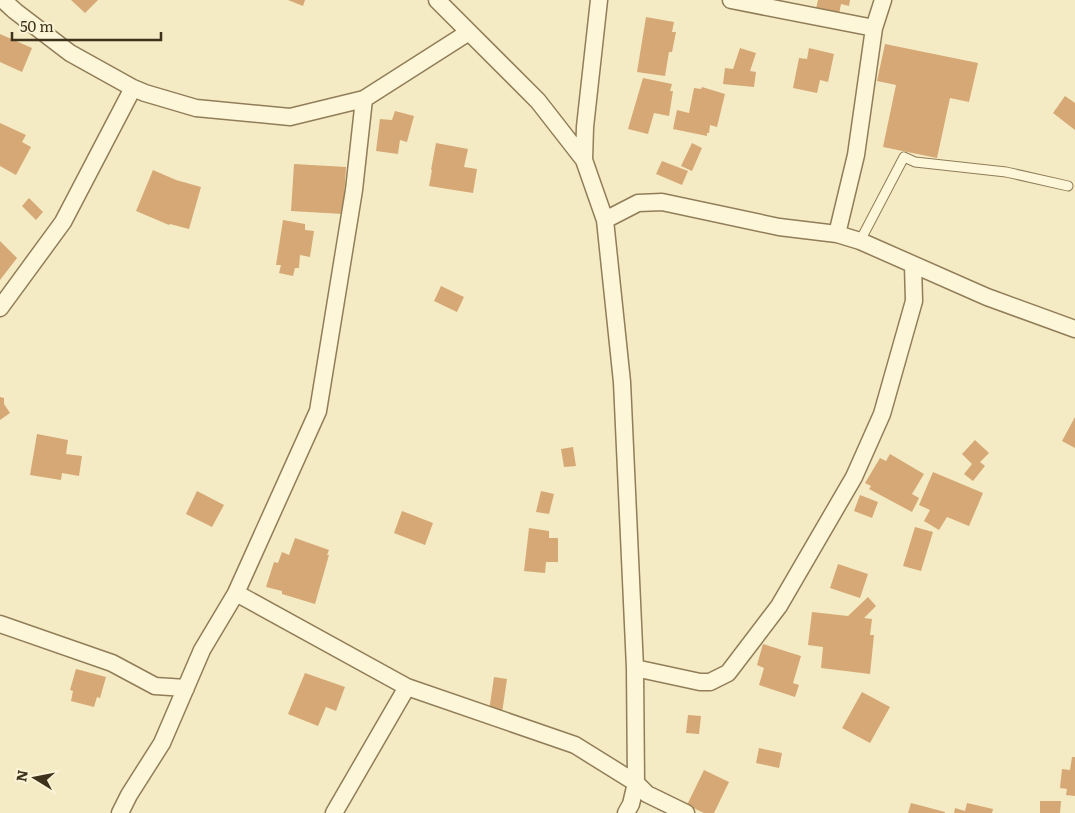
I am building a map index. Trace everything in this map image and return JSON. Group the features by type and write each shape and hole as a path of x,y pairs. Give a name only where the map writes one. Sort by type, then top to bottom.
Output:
{"street":[{"path":"3,0 70,53 145,93 196,108 290,117 364,100 469,32"},
{"path":"437,0 538,101 584,160 606,220 622,382 635,668 636,783 631,804 626,813"},
{"path":"584,160 585,127 599,0"},
{"path":"731,0 874,28"},
{"path":"837,234 856,155 874,28 883,0"},
{"path":"0,308 63,222 133,88"},
{"path":"120,813 129,795 162,743 202,650 236,593 318,411 354,190 364,100"},
{"path":"606,220 638,203 662,202 779,227 837,234 860,241 987,297 1075,329"},
{"path":"635,668 700,682 710,682 728,673 780,606 854,477 882,414 914,301 913,265"},
{"path":"236,593 407,687 575,744 636,783 648,794 686,813"},
{"path":"0,624 112,663 155,686 186,688"},
{"path":"334,813 407,687"}],"lane":[{"path":"860,241 904,157 915,162 1006,172 1068,186"}],"building":[{"path":"71,0 98,0 85,13"},
{"path":"288,0 305,0 303,6"},
{"path":"818,0 850,0 849,6 841,4 838,19 815,13"},
{"path":"646,17 674,22 672,32 676,32 672,52 669,52 665,76 637,72"},
{"path":"0,34 32,48 22,72 0,62"},
{"path":"885,44 978,63 969,102 950,98 937,158 883,147 896,85 877,81"},
{"path":"740,48 756,53 750,71 756,72 754,87 723,84 725,68 733,69"},
{"path":"809,48 834,54 828,82 820,80 817,93 793,88 799,58 807,59"},
{"path":"643,78 672,84 670,91 673,91 669,116 654,113 648,134 628,129"},
{"path":"702,87 725,94 717,127 710,125 707,136 673,129 677,110 689,113 694,88 701,89"},
{"path":"1065,96 1075,103 1075,130 1053,113"},
{"path":"395,111 414,116 407,142 400,140 398,154 376,151 380,119 392,120"},
{"path":"0,123 26,135 22,142 31,147 16,175 0,166"},
{"path":"436,143 468,149 464,167 477,169 473,193 429,186"},
{"path":"692,143 702,148 692,171 681,166"},
{"path":"662,161 688,171 682,185 656,174"},
{"path":"294,164 346,167 343,214 291,211"},
{"path":"153,170 176,180 201,187 189,229 169,225 136,211"},
{"path":"29,198 43,212 36,220 22,206"},
{"path":"283,220 305,224 305,230 314,231 310,257 300,255 299,268 295,268 293,276 279,273 281,265 276,265"},
{"path":"0,241 17,258 0,280"},
{"path":"441,286 464,297 457,312 434,301"},
{"path":"0,397 4,398 4,404 10,413 0,420"},
{"path":"1075,417 1075,448 1062,441"},
{"path":"37,434 68,440 66,454 82,456 79,476 62,473 61,480 30,475"},
{"path":"975,440 989,453 980,462 985,466 973,481 964,474 972,464 962,454"},
{"path":"573,447 576,466 564,467 561,449"},
{"path":"890,454 924,474 912,494 919,498 912,512 869,489 871,486 865,483 880,458 886,461"},
{"path":"933,472 983,493 969,526 947,517 939,530 924,521 930,510 919,505"},
{"path":"197,491 224,505 212,527 186,514"},
{"path":"541,491 554,494 549,514 536,512"},
{"path":"860,495 878,502 872,518 854,511"},
{"path":"402,511 433,523 425,545 394,533"},
{"path":"915,527 933,532 921,571 903,566"},
{"path":"529,528 549,531 549,538 558,538 558,562 546,562 545,573 524,571"},
{"path":"295,538 329,550 315,604 266,587 274,562 278,563 282,552 289,555"},
{"path":"838,564 868,574 860,598 830,588"},
{"path":"868,597 876,606 864,618 872,619 870,635 874,635 870,674 821,668 823,647 808,645 812,612 848,616"},
{"path":"763,644 801,656 793,683 799,685 795,697 759,685 764,668 757,665"},
{"path":"76,669 106,677 100,698 97,697 94,707 71,701 73,691 70,690"},
{"path":"305,673 345,687 336,711 326,707 318,726 288,714"},
{"path":"494,677 507,679 502,713 489,711"},
{"path":"862,692 890,707 870,743 842,728"},
{"path":"688,715 701,716 699,734 686,733"},
{"path":"759,748 782,753 779,768 756,763"},
{"path":"1072,757 1075,757 1075,796 1066,795 1067,789 1060,788 1062,769 1070,770"},
{"path":"704,770 729,782 714,813 704,813 687,805"},
{"path":"1040,801 1061,801 1060,813 1040,813"},
{"path":"911,803 945,812 945,813 908,813"},
{"path":"967,803 993,809 992,813 954,813 955,808 965,811"}]}
